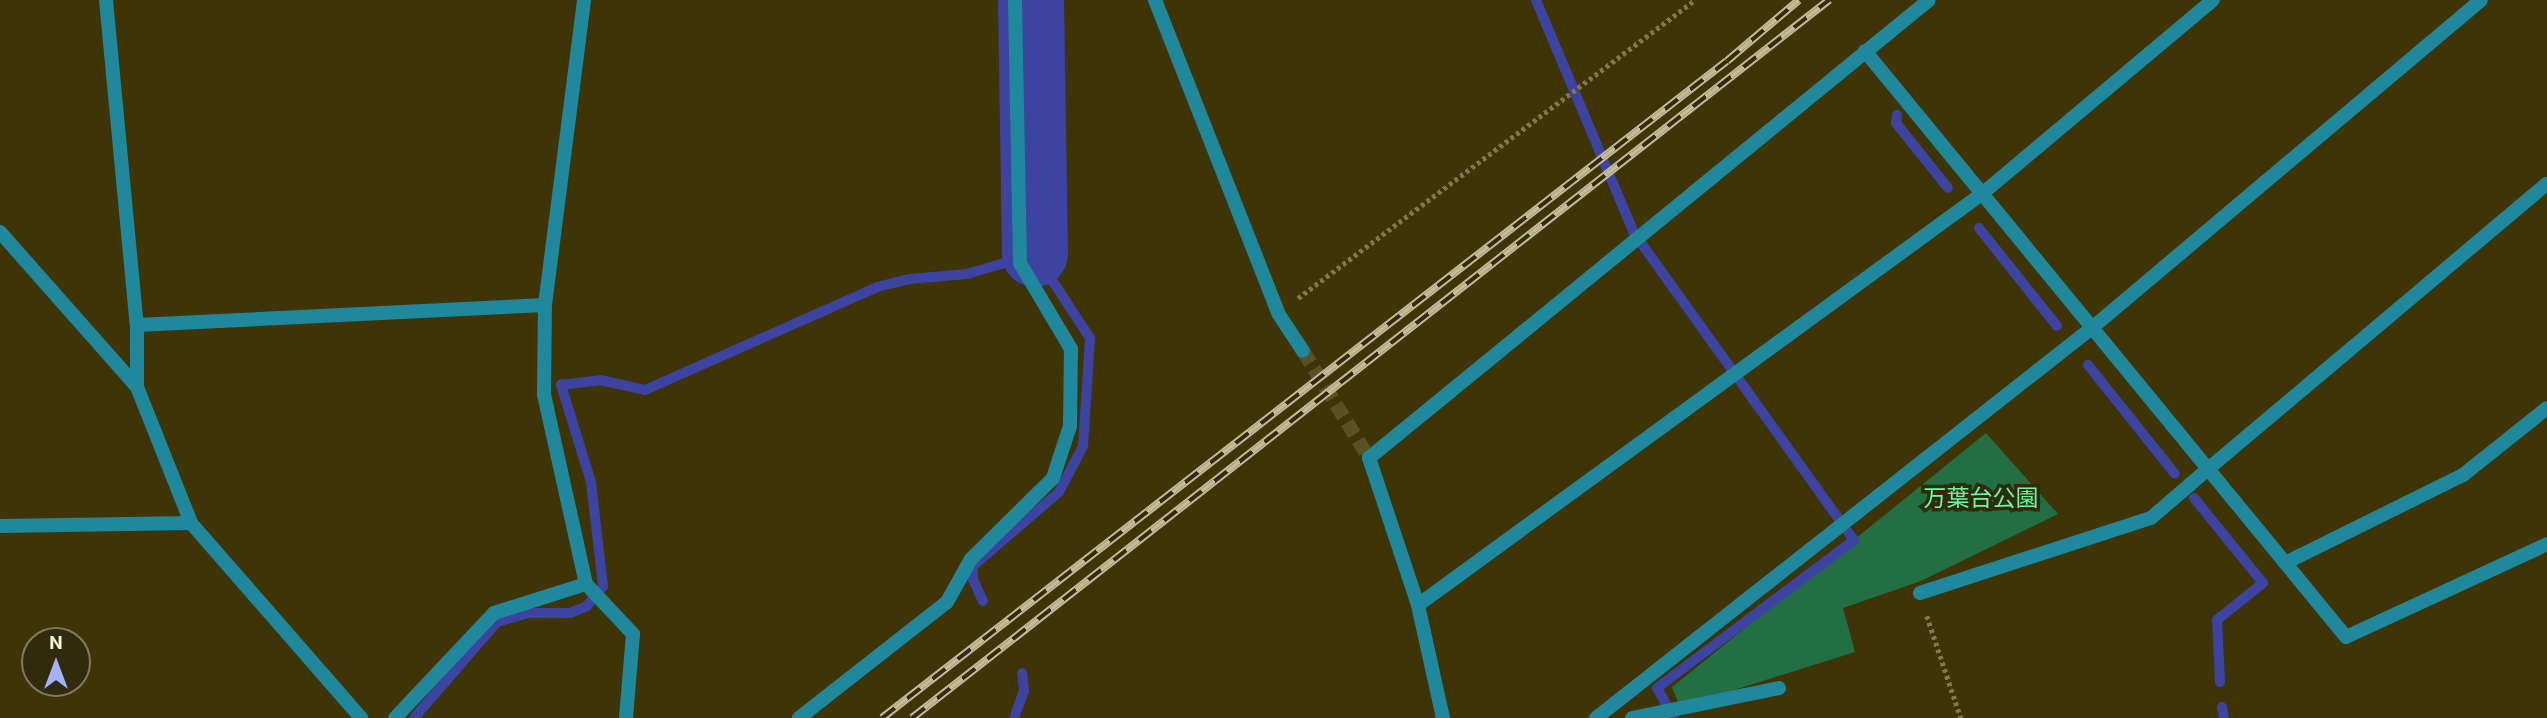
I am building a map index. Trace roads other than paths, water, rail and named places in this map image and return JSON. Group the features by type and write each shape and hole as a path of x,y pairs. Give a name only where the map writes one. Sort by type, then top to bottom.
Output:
{"street":[{"path":"106,0 136,325 136,387"},
{"path":"584,0 545,305 544,395 594,591 633,634 626,718"},
{"path":"799,718 947,602 971,559 1053,478 1070,426 1071,349 1020,263 1015,0"},
{"path":"1155,0 1278,313 1303,351"},
{"path":"1443,718 1418,605 1369,458 1929,0"},
{"path":"1418,605 1983,193 2213,0"},
{"path":"1596,718 2093,327 2482,0"},
{"path":"1865,51 2346,637 2547,544"},
{"path":"1920,593 2151,518 2547,184"},
{"path":"0,232 136,387 191,523 361,718"},
{"path":"136,325 545,305"},
{"path":"2285,563 2463,475 2547,408"},
{"path":"0,526 191,523"},
{"path":"395,718 494,613 594,591"},
{"path":"1632,718 1779,688"}],"waterway":[{"path":"1031,0 1035,254"},
{"path":"1536,0 1634,233 1854,540 1657,688 1674,718"},
{"path":"1897,115 1896,123 1948,188"},
{"path":"1979,228 2057,326"},
{"path":"414,718 497,622 528,613 570,613 587,606 603,586 591,482 561,385 600,380 645,390 877,287 910,279 967,274 1035,254 1090,338 1083,446 1059,492 973,566 973,579 983,601"},
{"path":"2088,365 2175,474"},
{"path":"2194,498 2263,583 2217,620 2220,682"},
{"path":"1014,718 1024,691 1022,673"},
{"path":"2222,707 2224,718"}],"tunnel":[{"path":"1303,351 1369,458"}],"railway":[{"path":"882,718 1727,61 1799,0"},
{"path":"912,718 1829,0"}],"park label":[{"name":"万葉台公園","path":"1981,499"}]}
